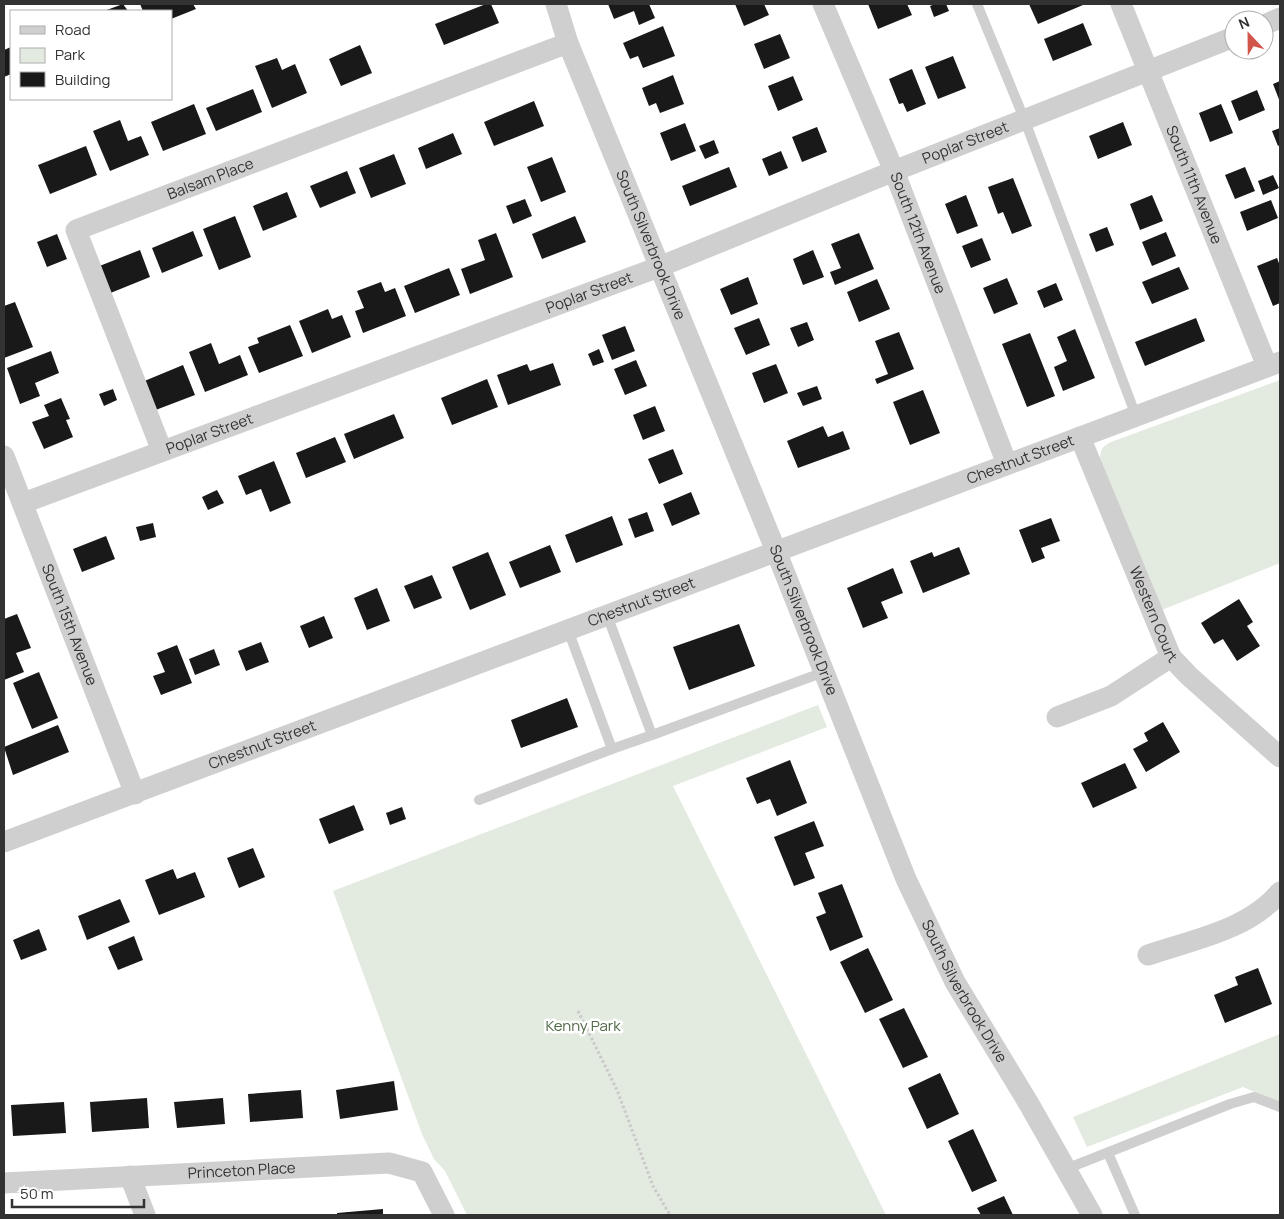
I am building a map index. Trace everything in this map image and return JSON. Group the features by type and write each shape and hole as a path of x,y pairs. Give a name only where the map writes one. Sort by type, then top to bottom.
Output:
{"street":[{"name":"South Silverbrook Drive","path":"556,4 568,43 776,551 906,879 955,982 1092,1215"},
{"name":"South 12th Avenue","path":"823,4 894,171 1007,464"},
{"name":"South 11th Avenue","path":"1121,4 1274,364"},
{"name":"Poplar Street","path":"23,503 659,267 894,171 1150,72 1224,41"},
{"name":"Balsam Place","path":"162,451 76,230 568,43"},
{"name":"Chestnut Street","path":"4,842 1274,364"},
{"name":"Western Court","path":"1080,437 1171,656 1189,676 1280,757"},
{"name":"South 15th Avenue","path":"4,456 135,794"},
{"path":"1057,717 1111,696 1171,656"},
{"path":"1148,955 1231,927 1252,916 1280,892"},
{"name":"Princeton Place","path":"4,1183 389,1163 422,1172 444,1215"},
{"path":"130,1176 145,1215"}],"lane":[{"path":"977,4 1025,120 1136,416"},
{"path":"607,615 652,735"},
{"path":"568,630 612,749"},
{"path":"479,800 612,749 824,672"},
{"path":"1066,1169 1230,1104 1254,1097 1280,1107"},
{"path":"1108,1153 1135,1215"}],"path":[{"path":"578,1012 617,1090 653,1186 670,1215"}],"green space":[{"path":"1280,380 1280,563 1159,611 1100,459 1101,450 1111,442"},
{"name":"Kenny Park","path":"818,705 827,727 673,786 886,1215 467,1215 445,1171 434,1159 422,1134 333,891"},
{"path":"1280,1034 1280,1103 1243,1087 1087,1147 1073,1117"}],"building":[{"path":"123,4 127,10 107,10"},
{"path":"140,4 193,4 196,9 172,19 172,10 143,10"},
{"path":"486,4 491,4 499,23 444,45 435,24"},
{"path":"608,4 649,4 655,18 639,25 634,11 614,19"},
{"path":"735,4 764,4 769,15 744,26"},
{"path":"868,4 907,4 912,15 878,29"},
{"path":"946,4 949,11 934,17 930,6"},
{"path":"1029,4 1082,4 1083,5 1038,24"},
{"path":"1083,23 1092,45 1053,61 1044,39"},
{"path":"663,26 675,56 643,68 638,56 630,59 623,43"},
{"path":"780,34 790,58 764,69 754,44"},
{"path":"360,45 372,73 341,86 329,59"},
{"path":"10,47 10,74 4,77 4,50"},
{"path":"953,56 966,88 938,99 925,67"},
{"path":"277,58 282,70 295,64 307,93 272,108 255,66"},
{"path":"912,69 926,104 907,112 903,103 899,104 889,79"},
{"path":"673,75 684,104 660,113 656,103 649,106 642,88"},
{"path":"793,76 803,100 778,111 768,86"},
{"path":"1280,81 1280,102 1273,84"},
{"path":"253,89 262,112 216,131 206,108"},
{"path":"1257,90 1265,110 1239,121 1231,101"},
{"path":"534,101 544,126 494,146 484,122"},
{"path":"194,104 206,134 163,151 151,122"},
{"path":"1221,104 1233,133 1210,142 1199,113"},
{"path":"120,120 128,141 141,136 149,155 110,171 93,131"},
{"path":"1123,122 1132,145 1098,159 1089,136"},
{"path":"685,123 696,151 671,161 660,133"},
{"path":"817,127 827,152 802,162 792,137"},
{"path":"1280,128 1280,145 1278,146 1272,131"},
{"path":"453,133 462,154 426,169 418,148"},
{"path":"714,140 719,153 705,159 699,146"},
{"path":"86,146 97,175 50,194 38,165"},
{"path":"781,151 788,168 769,176 762,159"},
{"path":"394,154 406,184 371,198 359,168"},
{"path":"552,157 566,192 541,202 527,167"},
{"path":"729,167 737,187 690,206 682,186"},
{"path":"1245,167 1255,191 1235,199 1225,175"},
{"path":"347,171 356,193 320,208 310,186"},
{"path":"1273,175 1279,188 1263,195 1258,181"},
{"path":"1013,178 1032,226 1012,234 1003,212 998,214 988,187"},
{"path":"287,192 297,217 263,231 253,206"},
{"path":"966,195 978,226 957,234 945,204"},
{"path":"1152,195 1163,221 1140,230 1130,204"},
{"path":"525,199 532,216 513,224 506,206"},
{"path":"1271,200 1278,218 1247,231 1240,212"},
{"path":"235,216 251,257 219,270 203,229"},
{"path":"575,216 586,242 542,259 532,234"},
{"path":"1107,227 1114,245 1096,252 1089,234"},
{"path":"193,231 203,256 162,273 152,248"},
{"path":"1166,232 1176,256 1152,266 1142,242"},
{"path":"496,233 513,277 470,294 461,269 485,260 478,240"},
{"path":"859,233 874,269 835,285 830,272 841,268 831,244"},
{"path":"57,234 67,259 47,267 37,242"},
{"path":"982,238 991,260 971,268 962,246"},
{"path":"140,250 150,277 108,294 97,267"},
{"path":"813,250 824,277 803,285 793,259"},
{"path":"1277,258 1280,266 1280,303 1273,306 1257,266"},
{"path":"1179,267 1189,289 1152,304 1142,282"},
{"path":"449,268 460,295 415,313 404,286"},
{"path":"748,277 758,304 731,315 720,289"},
{"path":"1007,278 1018,304 994,314 983,288"},
{"path":"877,279 890,309 859,322 847,292"},
{"path":"381,282 385,292 395,288 406,316 363,333 355,311 364,308 357,291"},
{"path":"1056,283 1063,300 1044,308 1037,291"},
{"path":"15,302 33,347 4,358 4,306"},
{"path":"328,309 332,319 342,315 351,337 312,353 299,321"},
{"path":"759,318 770,345 746,355 734,328"},
{"path":"1196,318 1205,341 1145,366 1135,342"},
{"path":"807,322 814,340 798,347 790,328"},
{"path":"290,325 303,356 259,373 248,347 259,343 257,338"},
{"path":"625,326 635,351 612,360 602,335"},
{"path":"1075,329 1095,378 1063,391 1054,367 1067,361 1057,337"},
{"path":"899,332 914,369 877,384 875,379 888,374 875,341"},
{"path":"1030,333 1055,396 1027,407 1002,344"},
{"path":"211,343 219,364 240,355 248,375 205,392 189,352"},
{"path":"599,349 604,362 593,366 588,354"},
{"path":"51,351 59,373 35,383 40,396 20,404 7,368"},
{"path":"636,360 647,386 625,395 614,369"},
{"path":"553,363 561,385 508,405 497,375 527,364 530,371"},
{"path":"776,364 788,393 764,403 752,373"},
{"path":"183,365 195,395 153,411 142,382"},
{"path":"487,379 498,407 452,425 441,398"},
{"path":"817,386 822,399 803,406 797,393"},
{"path":"113,389 117,400 104,406 99,394"},
{"path":"923,390 940,433 910,445 893,402"},
{"path":"61,398 70,419 66,420 73,437 44,449 32,422 49,416 44,405"},
{"path":"655,406 665,431 643,440 633,415"},
{"path":"394,414 404,438 354,459 344,434"},
{"path":"823,426 828,437 843,431 850,449 798,468 787,441"},
{"path":"335,437 346,462 306,478 296,453"},
{"path":"673,449 683,474 659,484 648,459"},
{"path":"274,461 291,503 270,512 261,489 246,495 238,476"},
{"path":"217,490 224,503 208,510 202,497"},
{"path":"691,492 700,514 672,526 663,504"},
{"path":"647,512 654,531 635,538 628,519"},
{"path":"612,516 623,545 576,563 565,535"},
{"path":"1051,518 1060,541 1041,548 1045,558 1032,563 1019,530"},
{"path":"153,523 156,537 140,541 136,527"},
{"path":"106,536 115,559 82,572 73,549"},
{"path":"550,545 561,572 520,588 509,562"},
{"path":"959,547 970,574 923,593 910,561 932,552 934,557"},
{"path":"488,552 506,595 470,610 452,567"},
{"path":"893,568 903,593 881,602 888,618 863,628 847,588"},
{"path":"432,575 442,598 414,609 404,586"},
{"path":"377,588 390,621 367,630 354,598"},
{"path":"1239,599 1253,622 1247,626 1260,646 1237,661 1223,639 1214,644 1201,623"},
{"path":"17,614 31,648 16,653 24,672 4,680 4,619"},
{"path":"324,616 333,638 309,648 300,626"},
{"path":"739,624 755,666 689,690 673,647"},
{"path":"261,642 269,662 246,671 238,651"},
{"path":"177,645 192,683 161,695 153,676 165,672 157,653"},
{"path":"214,649 220,665 195,675 189,659"},
{"path":"39,672 58,718 32,729 13,683"},
{"path":"567,698 578,727 521,748 511,720"},
{"path":"1163,722 1180,752 1146,772 1133,749 1148,741 1144,733"},
{"path":"58,725 69,752 13,775 4,747"},
{"path":"790,760 807,803 777,816 770,799 757,804 746,778"},
{"path":"1125,763 1137,788 1093,808 1081,783"},
{"path":"354,805 364,830 329,844 319,819"},
{"path":"402,807 406,819 390,825 386,813"},
{"path":"814,821 824,846 805,853 815,878 794,886 774,837"},
{"path":"253,848 265,877 239,888 227,858"},
{"path":"173,869 177,879 195,872 205,897 159,915 145,880"},
{"path":"842,884 863,937 830,951 816,917 826,913 818,893"},
{"path":"120,899 130,922 87,940 78,916"},
{"path":"39,929 47,950 21,960 13,940"},
{"path":"134,936 143,960 118,970 108,947"},
{"path":"868,948 893,1000 865,1013 840,962"},
{"path":"1258,968 1272,1004 1225,1023 1214,995 1238,985 1235,977"},
{"path":"904,1008 928,1057 903,1068 879,1019"},
{"path":"940,1073 959,1114 927,1129 908,1088"},
{"path":"394,1081 398,1110 340,1119 336,1090"},
{"path":"301,1090 303,1118 250,1122 248,1094"},
{"path":"147,1098 149,1128 92,1132 90,1102"},
{"path":"223,1098 225,1124 177,1128 174,1102"},
{"path":"64,1102 66,1133 13,1136 11,1105"},
{"path":"973,1129 997,1181 972,1192 948,1141"},
{"path":"1004,1196 1013,1215 981,1215 977,1208"},
{"path":"383,1209 383,1215 337,1215 337,1213"}]}
